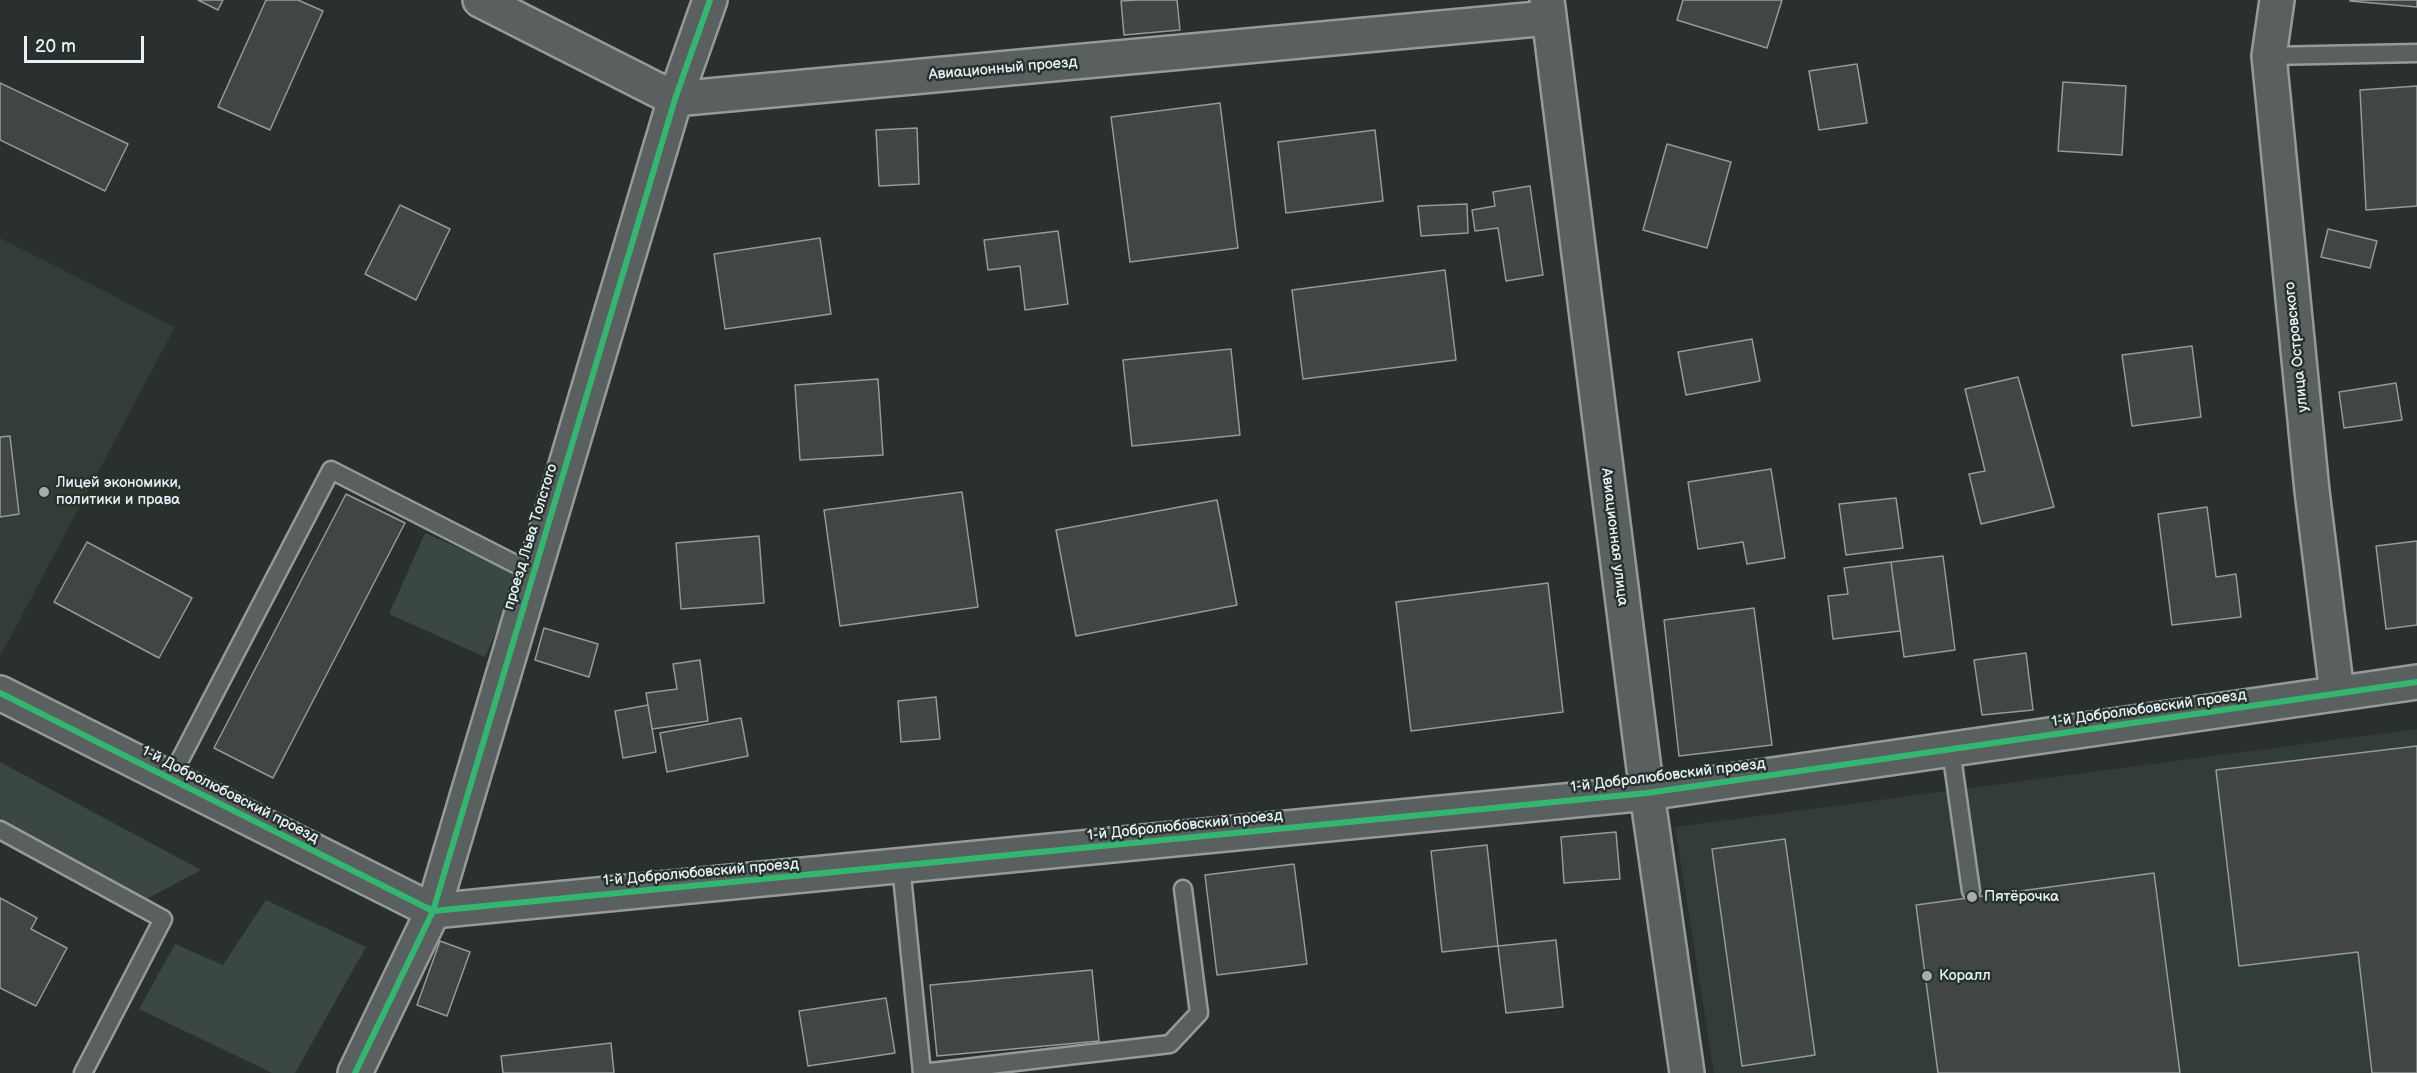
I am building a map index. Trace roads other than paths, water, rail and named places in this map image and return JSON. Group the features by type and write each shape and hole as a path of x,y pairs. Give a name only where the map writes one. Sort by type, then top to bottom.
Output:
{"street":[{"path":"480,0 675,99"},
{"name":"проезд Льва Толстого","path":"355,1073 433,911 675,99 710,0"},
{"name":"улица Островского","path":"2277,0 2269,56 2312,491 2337,693"},
{"name":"Авиационный проезд","path":"675,99 1547,9"},
{"name":"Авиационная улица","path":"1547,9 1647,793 1687,1073"},
{"name":"1-й Добролюбовский проезд","path":"0,693 433,911 1647,793 2417,682"}],"lane":[{"path":"2269,56 2417,53"},
{"path":"170,779 331,470 533,573"},
{"path":"1951,750 1971,891"},
{"path":"0,830 163,919 83,1073"},
{"path":"901,866 922,1073 1170,1044 1198,1014 1183,889"}],"place":[{"name":"Лицей экономики, политики и права","path":"44,492"},
{"name":"Пятёрочка","path":"1972,897"},
{"name":"Коралл","path":"1927,976"}]}
